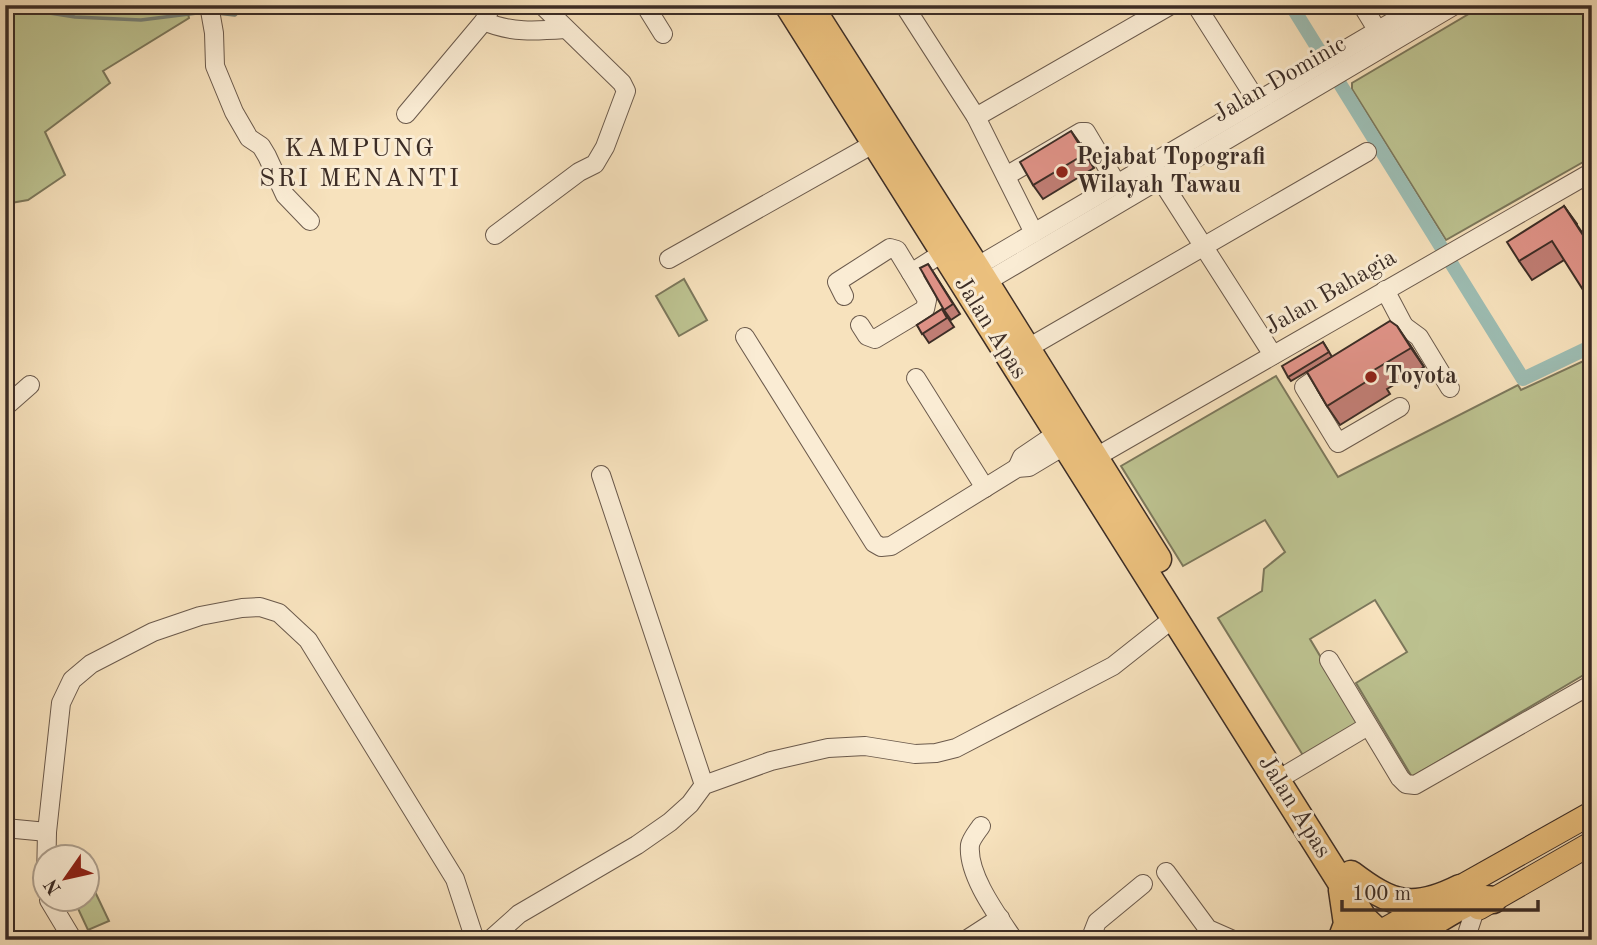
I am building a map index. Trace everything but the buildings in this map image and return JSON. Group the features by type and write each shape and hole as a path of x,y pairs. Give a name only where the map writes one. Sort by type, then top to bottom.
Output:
{"highway":[{"name":"Jalan Apas","path":"788,5 944,252 978,283 1028,348 1289,773 1375,937"},
{"name":"Jalan Apas","path":"810,5 978,283 1060,440 1346,878"},
{"path":"1341,940 1347,924 1346,878 1399,901 1422,903 1437,900 1460,888"},
{"path":"1375,937 1418,930 1485,897 1484,905"}],"main road":[{"path":"1375,937 1592,813"},
{"path":"1432,939 1484,905 1592,843"}],"street":[{"path":"209,5 214,33 215,66 234,112 248,138 261,146 285,195 310,221"},
{"path":"495,235 579,172 595,164 605,147 626,91 622,83 542,5"},
{"path":"645,5 663,34"},
{"path":"904,5 976,117 1034,233"},
{"path":"976,117 1171,5"},
{"path":"1196,5 1257,102"},
{"path":"1362,5 1382,38"},
{"name":"Jalan Dominic","path":"1382,38 1421,5"},
{"name":"Jalan Dominic","path":"978,283 1156,171 1382,38 1455,5"},
{"path":"406,114 488,13 495,26 523,31 565,29"},
{"name":"Jalan Dominic","path":"978,283 1034,233 1117,184 1156,171 1257,102 1319,75"},
{"path":"1006,176 1081,132 1089,136 1117,184"},
{"path":"669,259 874,143"},
{"path":"1028,348 1367,152"},
{"path":"1156,171 1273,355"},
{"name":"Jalan Bahagia","path":"1096,457 1455,250 1589,179"},
{"path":"844,296 837,282 890,248 897,250 927,300 925,309 874,339 867,336 860,325"},
{"path":"911,273 944,252"},
{"path":"1385,290 1404,326 1419,337 1450,388"},
{"path":"1400,407 1338,443 1304,387 1404,326"},
{"path":"745,337 874,543 881,547 891,546 1017,468 1029,467 1060,440"},
{"path":"916,378 985,488"},
{"path":"5,407 30,385"},
{"path":"601,475 704,785"},
{"path":"47,844 61,703 72,680 91,664 153,632 200,616 260,607 279,613 308,640 455,879 475,940"},
{"path":"490,940 519,914 637,845 670,822 690,804 704,785 771,761 828,748 865,746 915,754 957,748 1113,666 1175,618"},
{"path":"1329,660 1400,778 1415,785 1592,684"},
{"path":"1289,773 1368,726"},
{"path":"981,827 970,842 970,859 976,878 1014,940"},
{"path":"5,828 47,832"},
{"path":"1166,872 1208,929 1233,940"},
{"path":"1090,940 1097,922 1143,884"},
{"path":"1469,940 1468,931 1484,905"},
{"path":"57,914 73,940"},
{"path":"966,940 1000,918"}],"green space":[{"path":"5,5 186,5 189,18 103,71 110,83 45,132 65,175 28,200 5,204"},
{"path":"1484,5 1592,5 1592,157 1446,240 1352,89 1352,83"},
{"path":"684,279 707,320 679,336 656,296"},
{"path":"1592,357 1592,670 1412,777 1356,683 1407,652 1375,600 1310,639 1360,723 1304,757 1218,618 1262,591 1264,569 1285,552 1265,520 1183,566 1121,466 1276,376 1338,477 1518,385 1521,390"},
{"path":"102,906 109,921 88,930 81,914 102,914"}],"waterway":[{"path":"216,13 235,15 246,5"},
{"path":"1291,5 1523,379 1592,346"},
{"path":"5,6 75,17 141,20 205,12"}],"place":[{"name":"Pejabat Topografi Wilayah Tawau","path":"1062,172"},
{"name":"Toyota","path":"1371,377"}],"district":[{"name":"KAMPUNG SRI MENANTI","path":"360,164"}]}
